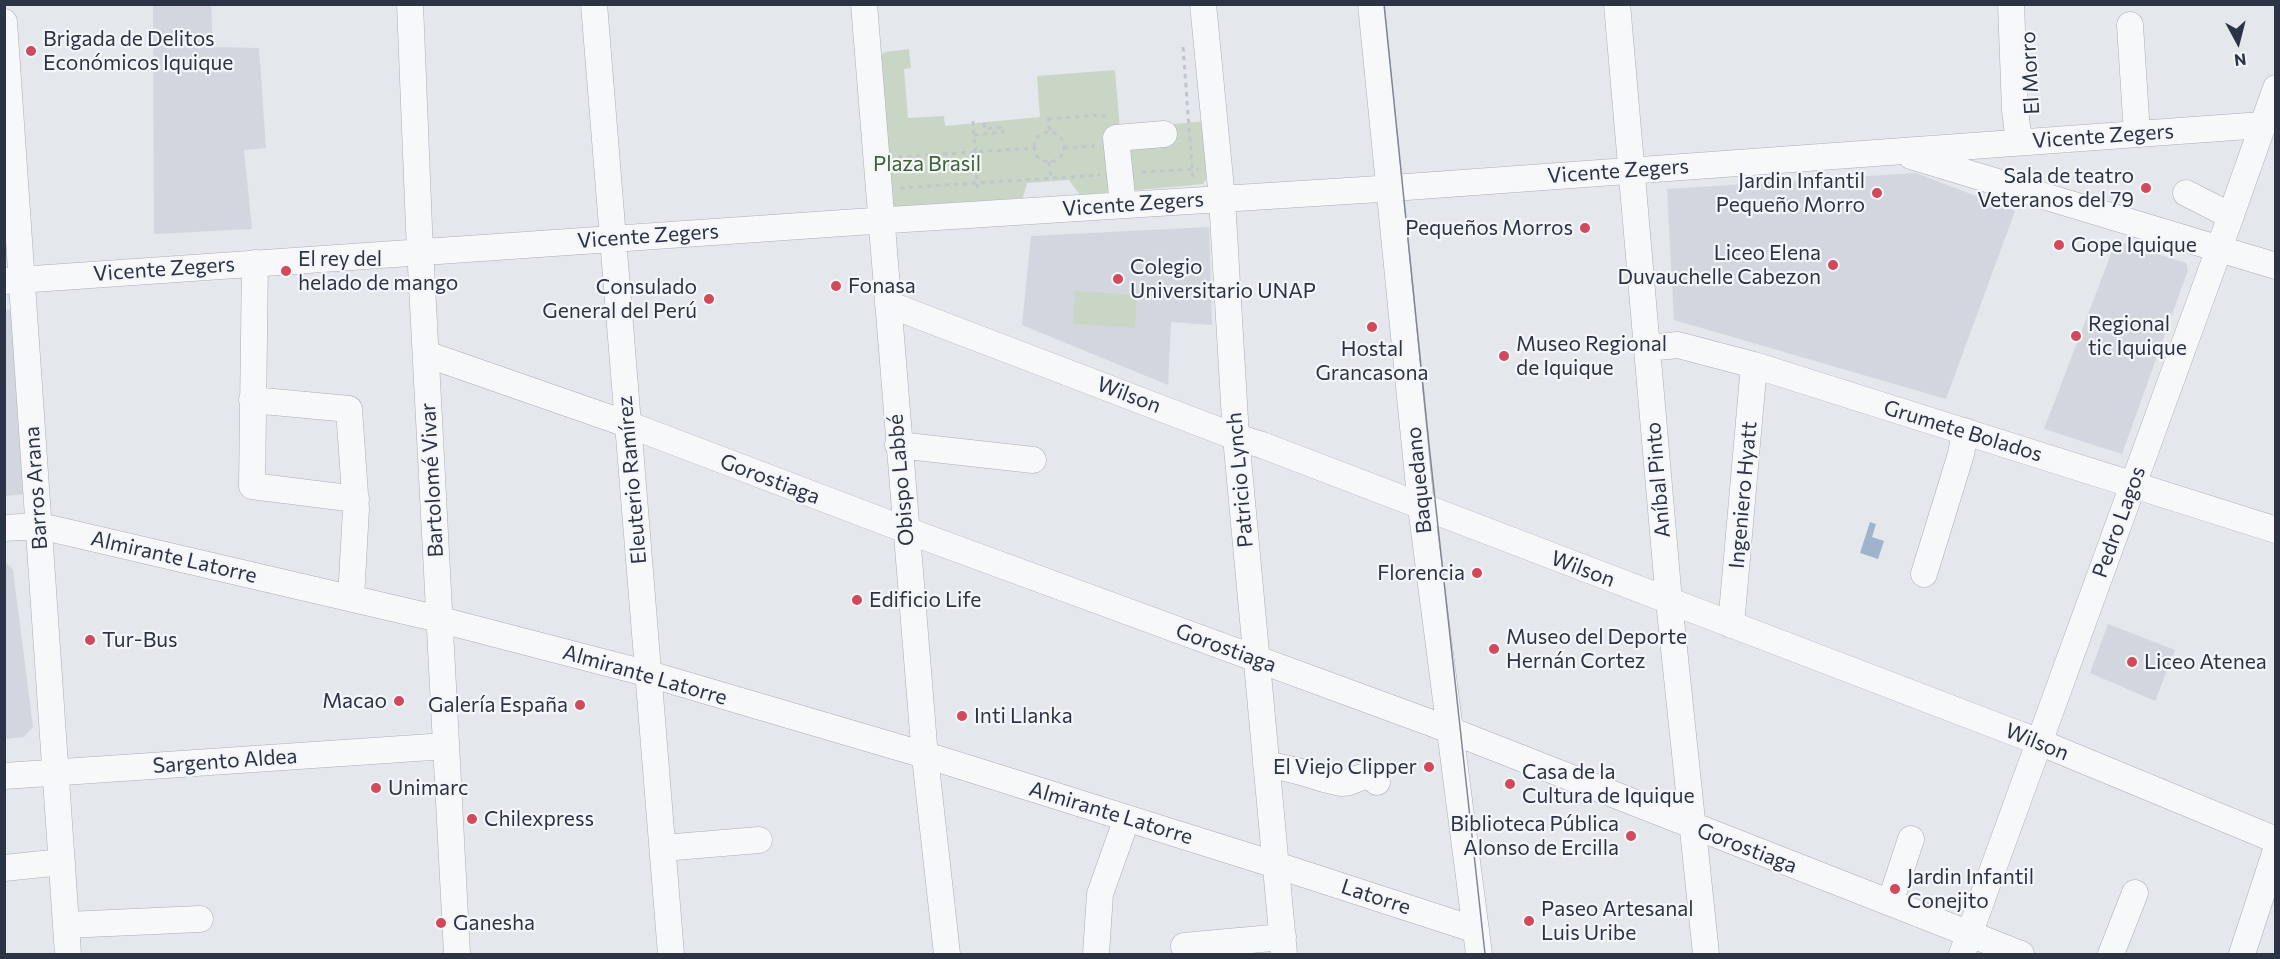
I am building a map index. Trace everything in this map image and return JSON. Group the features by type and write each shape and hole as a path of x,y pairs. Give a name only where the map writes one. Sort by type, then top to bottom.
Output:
{"street":[{"name":"Bartolomé Vivar","path":"410,4 457,954"},
{"name":"Eleuterio Ramírez","path":"594,4 671,954"},
{"name":"Obispo Labbé","path":"864,4 905,530 925,757 947,954"},
{"name":"Patricio Lynch","path":"1203,4 1219,168 1210,199 1236,436 1284,946"},
{"name":"Baquedano","path":"1371,4 1421,507 1478,942"},
{"name":"Aníbal Pinto","path":"1617,4 1669,601 1706,954"},
{"path":"2011,4 2015,110 2027,142"},
{"name":"El Morro","path":"2026,4 2027,142"},
{"name":"Barros Arana","path":"4,22 13,280 39,526 68,954"},
{"path":"2130,25 2137,134"},
{"name":"Pedro Lagos","path":"1966,944 2276,88"},
{"name":"Vicente Zegers","path":"13,280 880,220 1390,188 2262,125"},
{"path":"1122,205 1116,138 1164,134"},
{"path":"1895,151 2276,266"},
{"path":"2186,193 2231,216"},
{"path":"255,263 252,486 356,500"},
{"name":"Wilson","path":"888,304 2039,742 2276,840"},
{"name":"Grumete Bolados","path":"1647,348 1678,345 1754,365 2276,530"},
{"name":"Gorostiaga","path":"426,354 627,424 905,530 1450,731 1890,903 1966,944 2021,954"},
{"name":"Ingeniero Hyatt","path":"1731,625 1754,365"},
{"path":"252,400 349,409 356,500 351,598"},
{"path":"1924,574 1961,454 1965,431"},
{"path":"898,445 1033,460"},
{"name":"Almirante Latorre","path":"4,528 39,526 439,619 649,674 925,757 945,761 1276,864"},
{"name":"Sargento Aldea","path":"4,776 446,746"},
{"path":"1266,765 1295,770 1340,783 1366,776 1372,776 1377,782"},
{"path":"1096,954 1100,894 1127,818"},
{"path":"1890,903 1911,839"},
{"path":"663,848 759,840"},
{"path":"2242,954 2276,850"},
{"path":"4,867 62,862"},
{"name":"Latorre","path":"1276,864 1478,942"},
{"path":"2111,954 2135,893"},
{"path":"66,925 200,919"},
{"path":"1184,946 1284,946"}],"path":[{"path":"1182,38 1194,185 1210,199"},
{"path":"1050,132 1048,118 1101,115 1114,122 1116,138"},
{"path":"974,135 1003,132 1003,127 985,129 983,120"},
{"path":"973,121 978,201"},
{"path":"1050,132 1059,135 1064,148 1060,156 1049,162 1038,157 1034,148 1036,138 1040,134 1050,132"},
{"path":"898,157 1034,148"},
{"path":"1049,162 1051,178"},
{"path":"878,193 887,189 977,182 1219,168"}],"shaded area":[{"path":"153,5 211,5 213,47 259,48 266,148 244,150 252,229 154,234"},
{"name":"Liceo Elena Duvauchelle Cabezon","path":"1916,173 2015,211 1946,399 1674,320 1667,189"},
{"name":"Colegio Universitario UNAP","path":"1209,227 1212,325 1171,322 1168,385 1022,325 1031,236"},
{"path":"2116,241 2186,263 2188,270 2122,454 2044,429"},
{"path":"15,309 25,494 5,496 5,310"},
{"path":"5,562 13,570 33,727 24,737 5,739"},
{"name":"Liceo Atenea","path":"2108,624 2175,650 2155,701 2090,673"}],"green space":[{"name":"Plaza Brasil","path":"909,49 911,68 904,69 908,118 944,116 945,126 1040,117 1037,76 1115,70 1120,129 1206,121 1210,173 1203,184 1194,185 1080,195 1069,180 1027,183 1023,198 896,207 888,203 873,61 885,52"},
{"path":"1075,291 1137,295 1135,328 1073,324"}],"water":[{"path":"1870,522 1876,524 1872,537 1884,541 1878,559 1860,553"}],"tram line":[{"path":"1384,4 1429,445 1485,954"}],"place":[{"name":"Brigada de Delitos Económicos Iquique","path":"31,51"},
{"name":"Sala de teatro Veteranos del 79","path":"2146,188"},
{"name":"Jardin Infantil Pequeño Morro","path":"1877,193"},
{"name":"Pequeños Morros","path":"1585,228"},
{"name":"Gope Iquique","path":"2059,245"},
{"name":"Liceo Elena Duvauchelle Cabezon","path":"1833,265"},
{"name":"El rey del helado de mango","path":"286,271"},
{"name":"Colegio Universitario UNAP","path":"1118,279"},
{"name":"Fonasa","path":"836,286"},
{"name":"Consulado General del Perú","path":"709,299"},
{"name":"Hostal Grancasona","path":"1372,327"},
{"name":"Regional tic Iquique","path":"2076,336"},
{"name":"Museo Regional de Iquique","path":"1504,356"},
{"name":"Florencia","path":"1477,573"},
{"name":"Edificio Life","path":"857,600"},
{"name":"Tur-Bus","path":"90,640"},
{"name":"Museo del Deporte Hernán Cortez","path":"1494,649"},
{"name":"Liceo Atenea","path":"2132,662"},
{"name":"Macao","path":"399,701"},
{"name":"Galería España","path":"580,705"},
{"name":"Inti Llanka","path":"962,716"},
{"name":"El Viejo Clipper","path":"1429,767"},
{"name":"Casa de la Cultura de Iquique","path":"1510,784"},
{"name":"Unimarc","path":"376,788"},
{"name":"Chilexpress","path":"472,819"},
{"name":"Biblioteca Pública Alonso de Ercilla","path":"1631,836"},
{"name":"Jardin Infantil Conejito","path":"1895,889"},
{"name":"Paseo Artesanal Luis Uribe","path":"1529,921"},
{"name":"Ganesha","path":"441,923"}]}
